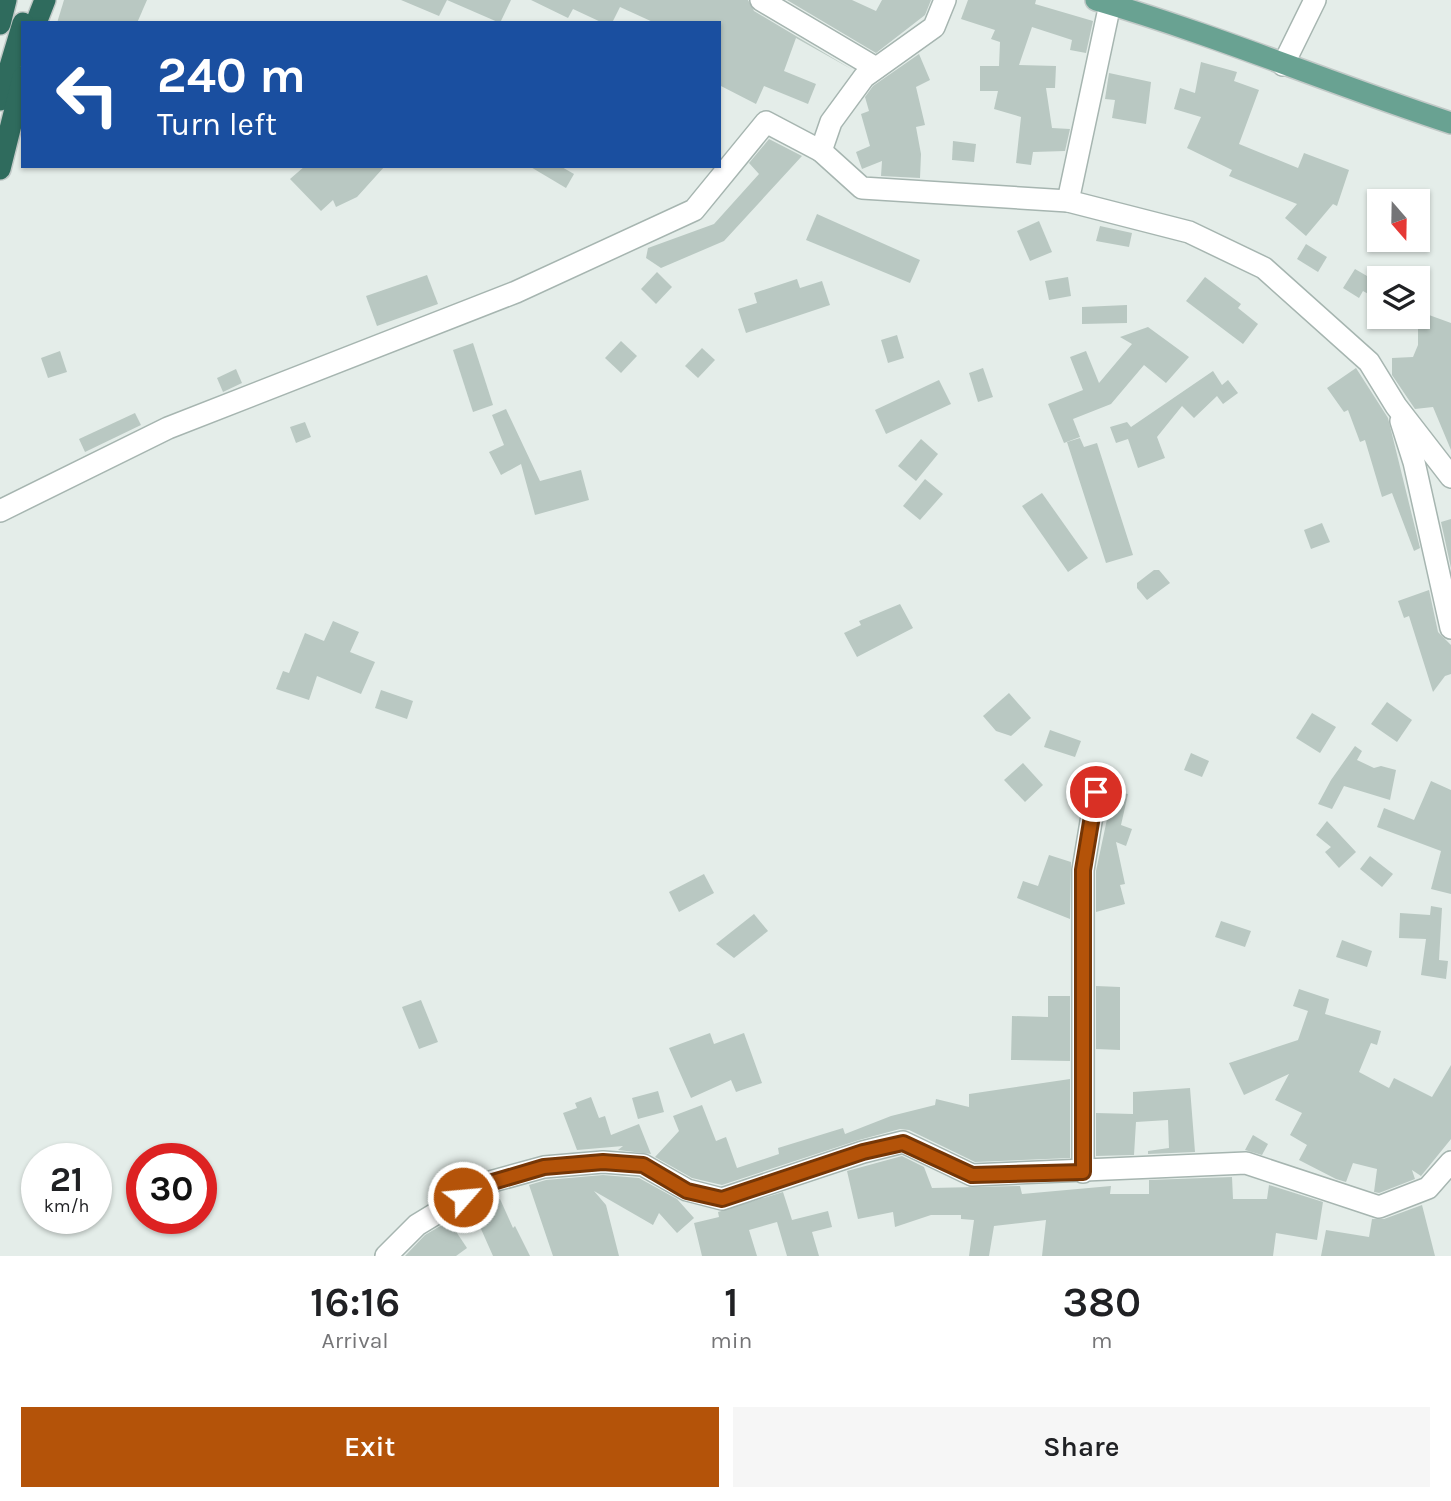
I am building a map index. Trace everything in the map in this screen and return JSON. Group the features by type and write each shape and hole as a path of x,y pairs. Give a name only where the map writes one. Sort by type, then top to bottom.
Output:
{"highway":[{"path":"0,24 6,0"},
{"path":"24,21 31,0"},
{"path":"37,21 45,0"},
{"path":"0,100 21,30"},
{"path":"0,169 21,85"}],"main road":[{"path":"1103,2 1162,19 1283,65 1451,123"}],"street":[{"path":"761,0 876,68"},
{"path":"821,151 831,122 864,77 934,27 945,0"},
{"path":"1283,65 1315,0"},
{"path":"1068,201 1103,2"},
{"path":"0,511 168,428 516,292 694,210 766,122 821,151 862,188 1068,201 1189,232 1264,268 1369,362 1396,405 1451,477"},
{"path":"1396,405 1414,462 1451,628"},
{"path":"1083,1172 1083,870 1096,792"},
{"path":"386,1256 417,1225 486,1184 544,1167 603,1162 643,1165 687,1191 722,1199 863,1152 903,1143 972,1175 1246,1163 1379,1207 1428,1188 1451,1162"}],"building":[{"path":"64,0 147,0 138,21 58,21"},
{"path":"401,0 447,0 439,16"},
{"path":"447,0 511,0 501,21"},
{"path":"531,0 748,0 754,11 853,70 796,38 784,71 816,84 808,104 764,86 756,104 721,86 721,21 651,21 620,7 613,21 599,21 573,9 568,18"},
{"path":"787,0 852,0 876,11 882,0 931,0 925,15 876,53"},
{"path":"968,0 1036,0 1035,4 1093,21 1086,53 1070,50 1072,40 1032,27 1019,65 1056,66 1055,88 1046,88 1052,128 1070,129 1065,151 1033,152 1031,165 1016,163 1021,117 994,109 998,91 980,91 980,66 999,66 1000,42 991,39 995,30 961,19"},
{"path":"919,54 930,80 916,87 925,125 916,127 921,154 920,178 881,176 882,161 862,169 856,152 870,146 861,114 869,111 865,97 873,86"},
{"path":"1201,62 1237,72 1234,81 1259,90 1239,144 1298,168 1304,153 1349,170 1337,206 1333,204 1306,236 1285,218 1297,204 1229,176 1232,170 1187,148 1201,117 1174,109 1180,88 1195,93"},
{"path":"1109,73 1151,82 1146,124 1112,118 1115,100 1105,99"},
{"path":"769,139 802,156 724,241 661,268 646,258 648,248 714,224 759,174 749,163"},
{"path":"953,141 976,144 974,162 952,160"},
{"path":"303,168 383,168 357,197 336,207 333,200 321,211 290,179"},
{"path":"532,168 564,168 574,174 566,188"},
{"path":"817,214 920,260 910,283 806,240"},
{"path":"1039,221 1052,252 1030,261 1017,231"},
{"path":"1100,226 1132,233 1129,247 1096,241"},
{"path":"1306,244 1327,257 1318,272 1297,259"},
{"path":"1355,269 1367,276 1367,293 1363,291 1359,298 1343,288"},
{"path":"657,272 672,287 656,304 641,289"},
{"path":"427,275 438,304 377,326 366,296"},
{"path":"1068,277 1071,296 1049,300 1045,281"},
{"path":"1205,277 1241,304 1238,308 1258,324 1243,344 1186,301"},
{"path":"797,279 800,288 822,281 830,305 746,333 738,309 757,303 754,293"},
{"path":"1127,305 1127,323 1082,324 1082,307"},
{"path":"1430,315 1451,323 1451,450 1433,407 1415,409 1392,375 1392,358 1413,357 1418,345 1418,329 1430,329"},
{"path":"1148,327 1189,357 1166,383 1144,365 1111,404 1073,419 1080,437 1064,443 1048,404 1083,390 1070,357 1086,351 1099,383 1132,344 1120,337"},
{"path":"897,335 904,358 888,363 881,340"},
{"path":"621,341 637,356 621,373 605,358"},
{"path":"473,343 493,405 473,412 453,350"},
{"path":"702,348 715,360 698,378 685,366"},
{"path":"60,351 67,372 48,378 41,358"},
{"path":"983,368 993,397 978,402 969,373"},
{"path":"1356,368 1388,418 1420,548 1414,551 1392,493 1382,497 1365,440 1360,442 1348,410 1344,412 1327,388"},
{"path":"236,369 242,383 223,392 217,378"},
{"path":"1213,371 1222,385 1228,380 1238,393 1223,404 1217,396 1194,418 1182,406 1157,437 1165,458 1138,468 1128,439 1116,443 1110,427 1127,422 1131,427"},
{"path":"939,380 951,404 886,434 875,410"},
{"path":"506,409 540,481 581,470 589,500 535,515 521,464 501,475 489,452 504,445 492,415"},
{"path":"135,413 141,425 85,452 79,439"},
{"path":"305,422 311,437 296,443 290,427"},
{"path":"1080,438 1084,447 1097,443 1133,555 1106,563 1067,442"},
{"path":"921,439 938,454 916,481 898,466"},
{"path":"925,479 943,494 920,520 903,506"},
{"path":"1042,493 1088,558 1068,572 1022,506"},
{"path":"1451,519 1451,568 1441,522"},
{"path":"1322,523 1330,542 1311,549 1304,530"},
{"path":"1154,570 1159,570 1170,583 1147,600 1137,588 1137,583"},
{"path":"1429,590 1438,632 1451,645 1451,674 1445,676 1433,692 1409,616 1404,618 1398,601"},
{"path":"900,604 913,628 857,657 844,633 861,625 859,621"},
{"path":"333,621 359,632 350,652 375,662 361,694 317,676 309,700 276,689 283,671 289,673 305,633 324,641"},
{"path":"381,690 413,701 407,719 375,708"},
{"path":"1009,693 1031,718 1011,736 996,731 983,716"},
{"path":"1387,702 1412,720 1397,742 1371,724"},
{"path":"1312,713 1336,727 1320,753 1296,738"},
{"path":"1050,730 1081,741 1075,757 1044,747"},
{"path":"1355,746 1362,751 1357,760 1374,768 1381,766 1396,770 1390,800 1344,786 1332,809 1318,804 1331,780"},
{"path":"1191,753 1209,761 1202,777 1184,770"},
{"path":"1023,763 1043,785 1025,802 1004,780"},
{"path":"1431,781 1451,790 1451,894 1431,889 1441,851 1377,827 1384,808 1414,820"},
{"path":"1113,791 1128,794 1121,825 1132,829 1126,846 1116,842 1125,884 1120,885 1125,904 1096,912 1096,871"},
{"path":"1327,821 1356,852 1339,868 1325,852 1331,847 1316,835"},
{"path":"1049,855 1071,862 1070,919 1017,898 1023,881 1038,886"},
{"path":"1370,856 1393,874 1382,887 1360,869"},
{"path":"704,874 714,893 679,912 669,892"},
{"path":"1431,906 1442,908 1439,960 1448,961 1446,979 1421,975 1426,939 1399,938 1400,913 1430,915"},
{"path":"754,914 768,931 734,958 716,944"},
{"path":"1221,921 1251,931 1245,947 1215,937"},
{"path":"1342,940 1372,951 1367,967 1336,957"},
{"path":"1096,986 1120,987 1120,1050 1096,1049"},
{"path":"1299,989 1329,999 1325,1014 1381,1031 1377,1045 1371,1043 1359,1072 1389,1088 1394,1078 1432,1097 1451,1065 1451,1139 1421,1176 1412,1170 1415,1179 1379,1193 1374,1192 1377,1169 1353,1163 1346,1182 1336,1179 1299,1160 1307,1145 1290,1135 1302,1113 1275,1100 1289,1074 1244,1095 1229,1063 1298,1040 1308,1011 1293,1006"},
{"path":"1048,996 1070,996 1070,1061 1011,1060 1012,1016 1048,1017"},
{"path":"421,1000 438,1042 419,1049 402,1007"},
{"path":"710,1033 714,1044 744,1033 762,1083 736,1092 731,1080 691,1098 669,1048"},
{"path":"1070,1079 1070,1158 975,1162 909,1130 900,1129 722,1185 692,1178 655,1157 679,1131 673,1116 702,1105 716,1141 726,1137 737,1168 779,1154 778,1148 843,1128 845,1134 891,1116 935,1105 936,1099 969,1107 969,1094"},
{"path":"1190,1088 1195,1152 1148,1154 1148,1151 1169,1148 1168,1120 1136,1122 1134,1155 1096,1156 1096,1113 1133,1114 1133,1092"},
{"path":"658,1091 664,1112 638,1119 632,1098"},
{"path":"591,1097 599,1118 605,1116 611,1135 639,1124 651,1154 618,1150 623,1146 577,1150 563,1113 577,1108 575,1103"},
{"path":"1253,1135 1268,1144 1262,1155 1245,1150"},
{"path":"902,1156 924,1167 932,1188 1020,1186 1022,1194 1111,1186 1110,1194 1149,1194 1149,1180 1232,1177 1233,1199 1267,1199 1269,1185 1323,1202 1317,1240 1276,1233 1273,1256 1042,1256 1046,1220 994,1226 989,1256 969,1256 974,1220 961,1219 961,1215 931,1215 895,1227 893,1212 858,1219 847,1171"},
{"path":"603,1175 639,1178 677,1199 694,1218 677,1233 659,1213 653,1225 594,1191 606,1205 619,1256 553,1256 529,1185 546,1180"},
{"path":"783,1192 792,1220 828,1211 832,1227 812,1232 819,1256 787,1256 777,1222 749,1230 757,1256 702,1256 694,1223 719,1217 718,1212"},
{"path":"500,1199 530,1256 493,1256 473,1211"},
{"path":"1422,1205 1435,1256 1321,1256 1326,1230 1369,1237 1372,1219 1384,1219"},
{"path":"449,1221 467,1248 456,1256 405,1256 425,1235"}],"route":[{"path":"463,1197 486,1184 544,1167 603,1162 643,1165 687,1191 722,1199 863,1152 903,1143 972,1175 1083,1172 1083,870 1096,792"}]}
